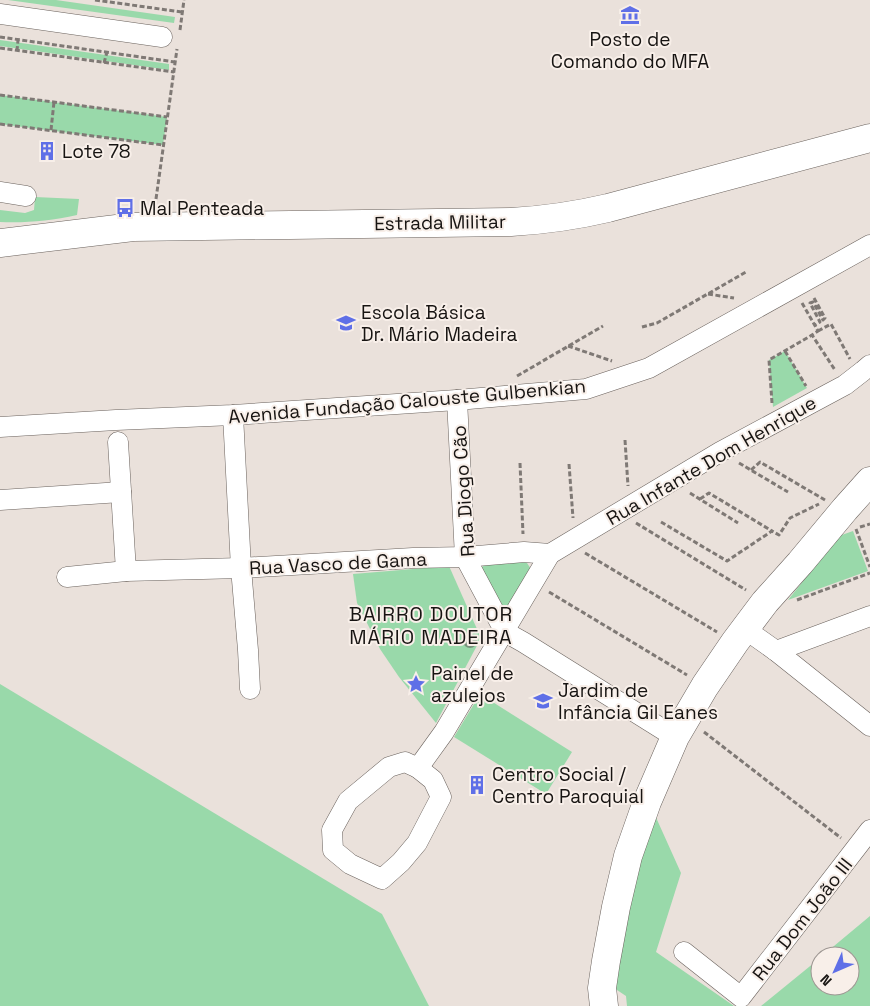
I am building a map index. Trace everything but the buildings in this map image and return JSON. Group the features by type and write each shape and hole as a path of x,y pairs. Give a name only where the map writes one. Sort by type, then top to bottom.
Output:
{"street":[{"path":"0,14 173,39"},
{"name":"Estrada Militar","path":"1,242 133,227 544,220 608,208 870,138"},
{"path":"0,192 26,196"},
{"name":"Avenida Fundação Calouste Gulbenkian","path":"0,427 232,416 586,389 649,368 870,245"},
{"name":"Rua Infante Dom Henrique","path":"550,554 720,452 845,385 867,368"},
{"name":"Rua Diogo Cão","path":"457,400 465,557 505,632"},
{"path":"232,416 250,689"},
{"path":"118,442 126,572"},
{"path":"604,1006 602,988 606,961 628,856 647,802 675,737 705,686 740,636 777,603 800,563 870,481"},
{"path":"0,500 121,492"},
{"name":"Rua Vasco de Gama","path":"67,577 126,572 465,557 524,552 550,554"},
{"path":"418,768 444,732 550,554"},
{"path":"776,651 870,616"},
{"path":"505,632 675,737"},
{"path":"740,636 776,651 870,726"},
{"path":"405,762 418,768 433,780 440,797 417,843 402,862 382,879 350,864 333,850 332,830 348,801 389,767 405,762"},
{"name":"Rua Dom João III","path":"684,952 742,997 870,830"}],"path":[{"path":"95,0 182,12"},
{"path":"156,199 174,72 173,39 184,0"},
{"path":"0,37 175,62"},
{"path":"17,51 18,40"},
{"path":"0,48 174,72"},
{"path":"104,63 107,52"},
{"path":"0,95 167,118"},
{"path":"51,130 54,102"},
{"path":"0,124 164,145"},
{"path":"642,327 656,323 746,272"},
{"path":"804,282 825,318 823,320 813,302 810,303 820,322 815,325"},
{"path":"810,317 818,331"},
{"path":"773,408 769,360 830,324 853,363 867,368"},
{"path":"512,378 603,326"},
{"path":"812,335 845,385"},
{"path":"568,346 641,370"},
{"path":"785,351 807,388"},
{"path":"624,440 624,509 777,603 870,574"},
{"path":"720,452 788,492"},
{"path":"751,470 760,462 842,513 870,568"},
{"path":"520,463 524,552"},
{"path":"569,464 571,541 740,636"},
{"path":"672,481 738,523"},
{"path":"700,499 709,493 779,535 790,518 842,513"},
{"path":"661,522 727,561 772,531"},
{"path":"533,582 705,686"},
{"path":"707,734 825,825"}],"green space":[{"path":"8,0 56,0 175,17 174,23"},
{"path":"0,40 169,64 169,70 0,46"},
{"path":"0,95 167,117 163,145 0,124"},
{"path":"35,197 79,199 77,215 38,221 0,222 0,210 25,213 34,210"},
{"path":"785,351 807,388 773,407 769,360"},
{"path":"853,531 868,571 788,600 839,536"},
{"path":"520,559 527,563 531,569 510,606 503,606 497,603 481,569 485,563"},
{"path":"449,566 481,638 436,723 399,677 380,649 357,603 353,574"},
{"path":"0,684 382,914 429,1006 0,1006"},
{"path":"480,694 572,752 546,794 454,737"},
{"path":"654,813 681,873 656,952 734,1006 627,1006 626,996 614,988 634,876"},
{"path":"870,916 870,1006 761,1006 810,966 810,996 860,996 860,946 834,946"}],"place":[{"name":"Posto de Comando do MFA","path":"630,15"},
{"name":"Lote 78","path":"47,151"},
{"name":"Mal Penteada","path":"125,208"},
{"name":"Escola Básica Dr. Mário Madeira","path":"346,323"},
{"name":"Painel de azulejos","path":"416,684"},
{"name":"Jardim de Infância Gil Eanes","path":"543,701"},
{"name":"Centro Social / Centro Paroquial","path":"477,785"}],"district":[{"name":"BAIRRO DOUTOR MÁRIO MADEIRA","path":"431,626"}]}
